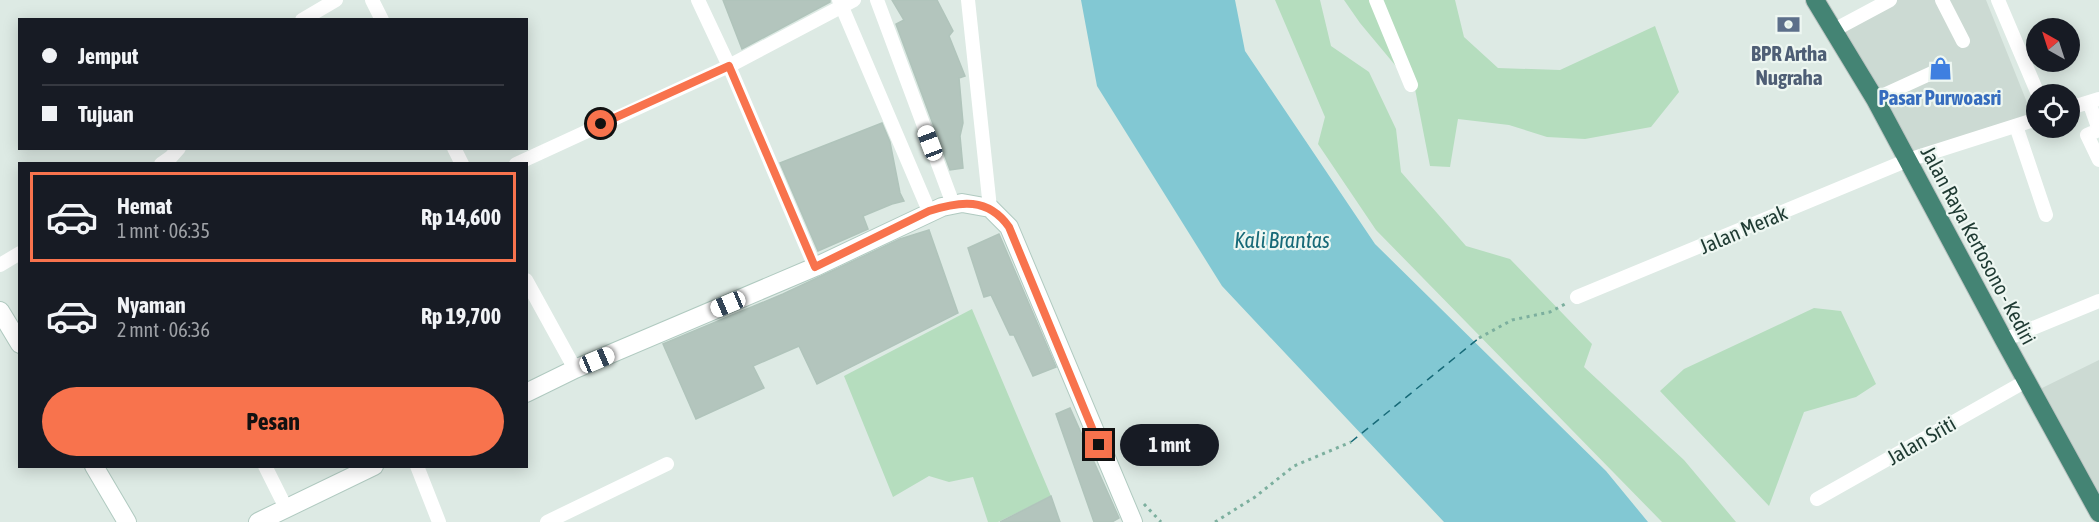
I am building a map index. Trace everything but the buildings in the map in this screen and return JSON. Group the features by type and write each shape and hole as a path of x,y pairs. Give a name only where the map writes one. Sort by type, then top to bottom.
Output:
{"highway":[{"name":"Jalan Raya Kertosono - Kediri","path":"1815,0 1875,99 2099,513"}],"main road":[{"path":"528,392 576,369 815,267 942,207 970,204 990,208 1009,227 1133,522"},
{"path":"0,311 18,341"},
{"path":"95,468 127,522"},
{"path":"258,522 370,468"}],"street":[{"path":"305,18 336,0"},
{"path":"372,0 381,18"},
{"path":"698,0 729,66 815,267"},
{"path":"877,0 942,207"},
{"path":"968,0 990,208"},
{"path":"1376,0 1412,85"},
{"path":"1834,30 1890,0"},
{"path":"1942,0 1963,41"},
{"path":"1998,0 2034,84"},
{"path":"520,162 729,66 845,2 942,207"},
{"path":"1875,99 1934,72"},
{"path":"2094,100 2099,130 2087,135 2099,160"},
{"name":"Jalan Merak","path":"1577,297 1908,160 2026,123"},
{"path":"2016,126 2046,215"},
{"path":"164,162 177,150"},
{"path":"0,265 18,254"},
{"path":"528,284 576,369"},
{"path":"2004,340 2099,301"},
{"name":"Jalan Sriti","path":"1817,499 2026,381"},
{"path":"547,522 667,464"},
{"path":"266,468 286,508"},
{"path":"418,468 439,522"}],"path":[{"path":"1479,338 1512,321 1550,312 1577,297"},
{"path":"1215,522 1255,497 1294,466 1351,442"}],"shaded area":[{"name":"Pasar Purwoasri","path":"1883,0 1986,0 2026,100 2026,117 1916,160 1841,23"},
{"path":"2099,360 2099,497 2040,389"}],"green space":[{"path":"1275,0 1320,0 1331,46 1369,72 1396,129 1401,172 1466,246 1510,259 1592,344 1584,367 1684,460 1736,522 1662,522 1376,230 1318,144 1325,117"},
{"path":"1344,0 1455,0 1464,37 1498,68 1560,70 1655,26 1679,92 1651,127 1585,139 1547,137 1509,125 1458,119 1450,167 1430,166 1415,89 1360,23"},
{"path":"1814,308 1841,311 1876,384 1856,397 1804,412 1769,506 1660,391 1684,369"},
{"path":"972,309 1051,496 998,522 988,522 973,477 949,482 929,476 893,497 844,376"}],"water":[{"name":"Kali Brantas","path":"1081,0 1235,0 1245,51 1375,244 1606,471 1648,522 1444,522 1222,286 1097,86"}],"ferry route":[{"path":"1351,442 1479,338"}],"place":[{"name":"BPR Artha Nugraha","path":"1789,25"},
{"name":"Pasar Purwoasri","path":"1940,69"}],"route":[{"path":"601,124 729,66 815,267 929,211 962,203 990,208 1009,227 1099,445"}]}
